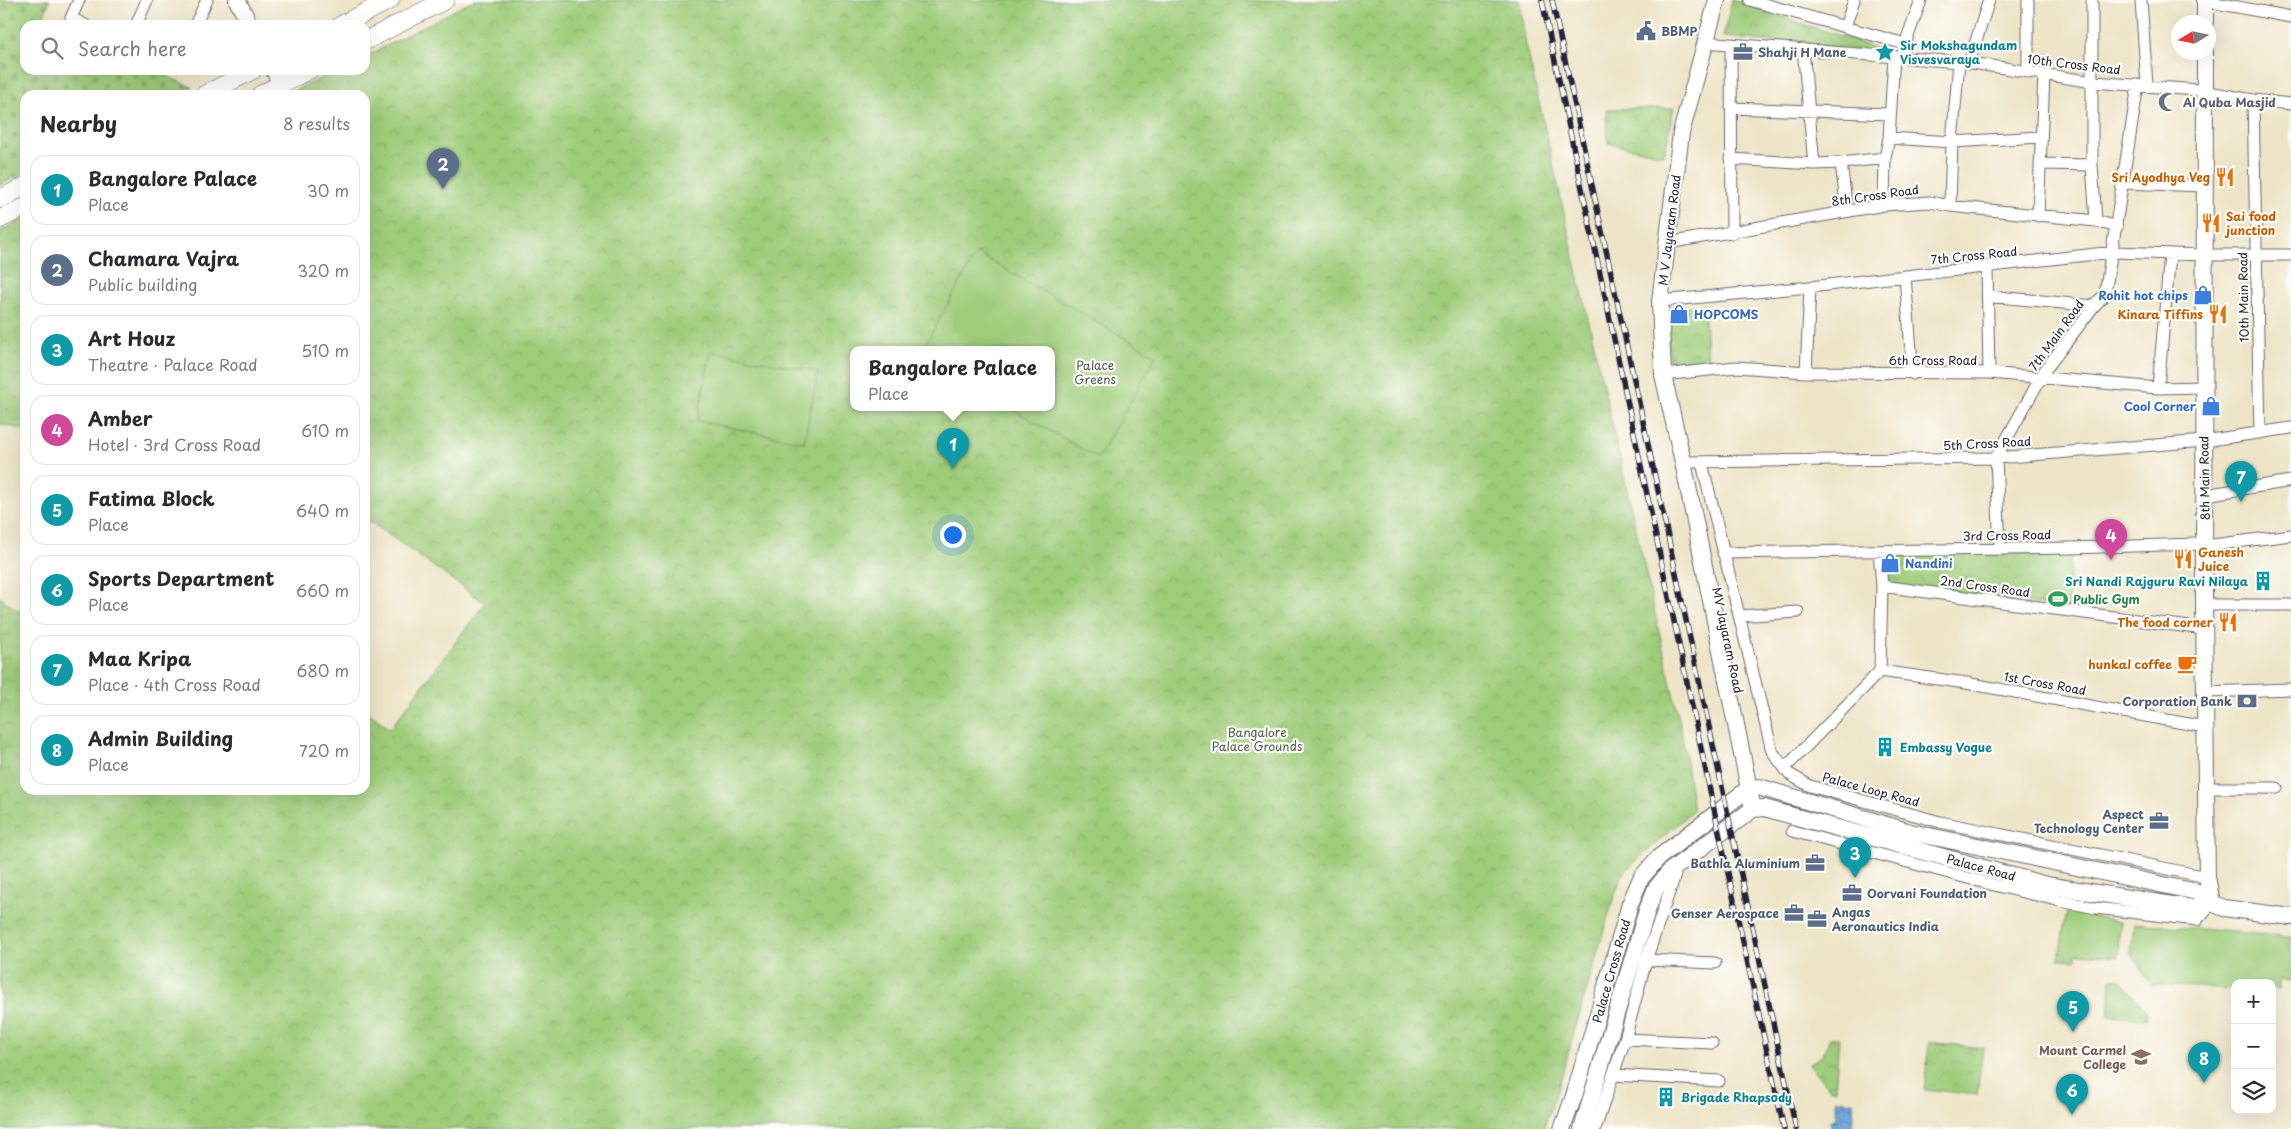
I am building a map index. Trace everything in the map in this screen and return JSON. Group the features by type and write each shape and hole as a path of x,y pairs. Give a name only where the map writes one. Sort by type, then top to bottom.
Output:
{"main road":[{"path":"351,20 390,0"},
{"path":"370,38 445,0"},
{"path":"214,90 243,75"},
{"path":"266,90 283,76"},
{"path":"0,199 20,189"},
{"path":"0,219 20,209"}],"street":[{"path":"75,20 71,18 79,0"},
{"path":"138,20 146,0"},
{"path":"197,20 207,0"},
{"path":"236,0 247,20"},
{"path":"249,0 260,20"},
{"name":"M V Jayaram Road","path":"1685,469 1663,375 1660,301 1681,133 1704,42 1717,0"},
{"path":"1750,0 1905,44"},
{"path":"1845,27 1854,0"},
{"path":"1884,205 1885,158 1898,57 1905,44 1921,0"},
{"path":"1950,206 1952,142 1964,62 1989,0"},
{"path":"2028,0 2028,72"},
{"path":"2092,0 2092,164 2096,221"},
{"name":"7th Main Road","path":"1996,458 2045,370 2105,294 2123,183 2143,85 2141,0"},
{"path":"2205,15 2205,0 2261,5 2291,17"},
{"name":"10th Cross Road","path":"1704,42 1964,62 2093,82 2205,91 2253,100 2291,104"},
{"path":"1731,44 1732,233"},
{"path":"1804,49 1811,110 1814,164"},
{"name":"8th Main Road","path":"2205,60 2204,629 2207,877 2212,903"},
{"path":"2038,216 2044,75"},
{"name":"10th Main Road","path":"2253,100 2260,433"},
{"path":"1731,108 1890,114"},
{"path":"1889,138 1952,142 2041,137"},
{"path":"1731,159 1814,164 1885,158"},
{"path":"1841,163 1847,211"},
{"path":"2040,164 2092,164"},
{"path":"2123,183 2205,186"},
{"name":"8th Cross Road","path":"1668,244 1884,205 1930,202 1950,206 2096,221 2116,227"},
{"name":"7th Cross Road","path":"1660,301 1810,288 2113,252 2291,255"},
{"path":"2158,388 2170,254"},
{"path":"1986,268 1989,374"},
{"path":"1904,276 1913,374"},
{"path":"1806,372 1810,288"},
{"path":"1988,296 2094,306"},
{"name":"6th Cross Road","path":"1663,375 1736,367 1806,372 1989,374 2158,388 2204,387"},
{"name":"5th Cross Road","path":"1685,469 1702,463 1996,458 2204,441 2291,428"},
{"path":"1996,458 2000,549"},
{"name":"Palace Loop Road","path":"1702,463 1772,751 1789,774 1810,786 1940,822 2207,877"},
{"name":"MV Jayaram Road","path":"1685,469 1758,808"},
{"path":"2205,495 2291,481"},
{"name":"3rd Cross Road","path":"1723,553 2196,544 2205,546 2291,535"},
{"path":"1785,768 1880,671 1882,586 1879,551"},
{"name":"2nd Cross Road","path":"1882,586 2204,629"},
{"path":"2204,605 2291,605"},
{"path":"1739,616 1798,612"},
{"name":"1st Cross Road","path":"1880,671 1966,683 2205,727"},
{"path":"2206,692 2291,689"},
{"name":"Palace Road","path":"1754,788 1910,832 2197,892 2212,903 2232,909 2291,916"},
{"name":"Palace Cross Road","path":"1562,1129 1574,1096 1630,904 1641,878 1658,858 1754,788"},
{"path":"2206,788 2277,788"},
{"name":"Palace Road","path":"1758,808 2046,884 2198,909 2212,903"},
{"name":"Palace Cross Road","path":"1582,1129 1647,910 1656,888 1665,877 1758,808"},
{"path":"1792,831 1990,884 2096,908 2197,920 2212,903"},
{"path":"1691,833 1703,848"},
{"path":"1595,1129 1626,1039 1646,960 1675,875"},
{"path":"1646,960 1715,963"},
{"path":"1626,1039 1712,1043"},
{"path":"1613,1075 1719,1080"}],"green space":[{"path":"0,0 50,0 42,20 20,20 20,75 164,75 192,87 186,90 20,90 20,175 0,185"},
{"name":"Bangalore Palace Grounds","path":"474,0 1519,0 1526,45 1681,728 1693,810 1623,873 1613,900 1557,1091 1543,1129 0,1129 0,597 17,611 20,611 20,795 370,795 370,714 390,729 485,603 370,522 370,90 296,90 328,75 370,75 370,54"},
{"path":"1732,0 1882,50 1881,52 1723,37"},
{"path":"1674,108 1664,155 1608,143 1606,109"},
{"path":"20,221 20,429 0,424 0,231"},
{"name":"Palace Greens","path":"977,253 1156,356 1098,458 1015,411 1055,411 1055,346 924,346"},
{"path":"1704,305 1708,365 1670,368 1666,308"},
{"path":"711,351 818,372 804,442 697,421"},
{"path":"2071,550 2068,608 1884,585 1882,552"},
{"path":"2066,912 2120,922 2118,957 2076,954 2076,960 2059,959"},
{"path":"2134,923 2291,937 2291,981 2279,980 2279,989 2276,989 2276,979 2231,979 2231,989 2152,985 2131,953"},
{"path":"2111,978 2119,979 2147,1011 2146,1019 2109,1016"},
{"path":"1830,1038 1839,1038 1835,1090 1831,1090 1808,1064 1822,1056"},
{"path":"1929,1042 1983,1048 1977,1095 1924,1089"}],"water":[{"path":"1836,1100 1854,1102 1852,1129 1832,1129 1829,1121 1836,1118"}],"railway":[{"path":"1542,0 1784,1129"},
{"path":"1552,0 1796,1129"}],"place":[{"name":"BBMP","path":"1646,31"},
{"name":"Shahji H Mane","path":"1743,52"},
{"name":"Sir Mokshagundam Visvesvaraya","path":"1885,52"},
{"name":"Al Quba Masjid","path":"2168,102"},
{"name":"Sri Ayodhya Veg","path":"2225,177"},
{"name":"Chamara Vajra","path":"443,189"},
{"name":"Sai food junction","path":"2211,223"},
{"name":"Rohit hot chips","path":"2203,295"},
{"name":"HOPCOMS","path":"1679,314"},
{"name":"Kinara Tiffins","path":"2218,314"},
{"name":"Cool Corner","path":"2211,406"},
{"name":"Bangalore Palace","path":"953,469"},
{"name":"Maa Kripa","path":"2241,502"},
{"name":"Ganesh Juice","path":"2183,559"},
{"name":"Amber","path":"2111,560"},
{"name":"Nandini","path":"1890,563"},
{"name":"Sri Nandi Rajguru Ravi Nilaya","path":"2263,581"},
{"name":"Public Gym","path":"2058,599"},
{"name":"The food corner","path":"2228,622"},
{"name":"hunkal coffee","path":"2187,664"},
{"name":"Corporation Bank","path":"2247,701"},
{"name":"Embassy Vogue","path":"1885,747"},
{"name":"Aspect Technology Center","path":"2159,821"},
{"name":"Bathla Aluminium","path":"1815,863"},
{"name":"Art Houz","path":"1855,878"},
{"name":"Oorvani Foundation","path":"1852,893"},
{"name":"Genser Aerospace","path":"1794,913"},
{"name":"Angas Aeronautics India","path":"1817,919"},
{"name":"Fatima Block","path":"2073,1032"},
{"name":"Mount Carmel College","path":"2141,1057"},
{"name":"Admin Building","path":"2204,1083"},
{"name":"Brigade Rhapsody","path":"1666,1097"},
{"name":"Sports Department","path":"2072,1115"}]}
